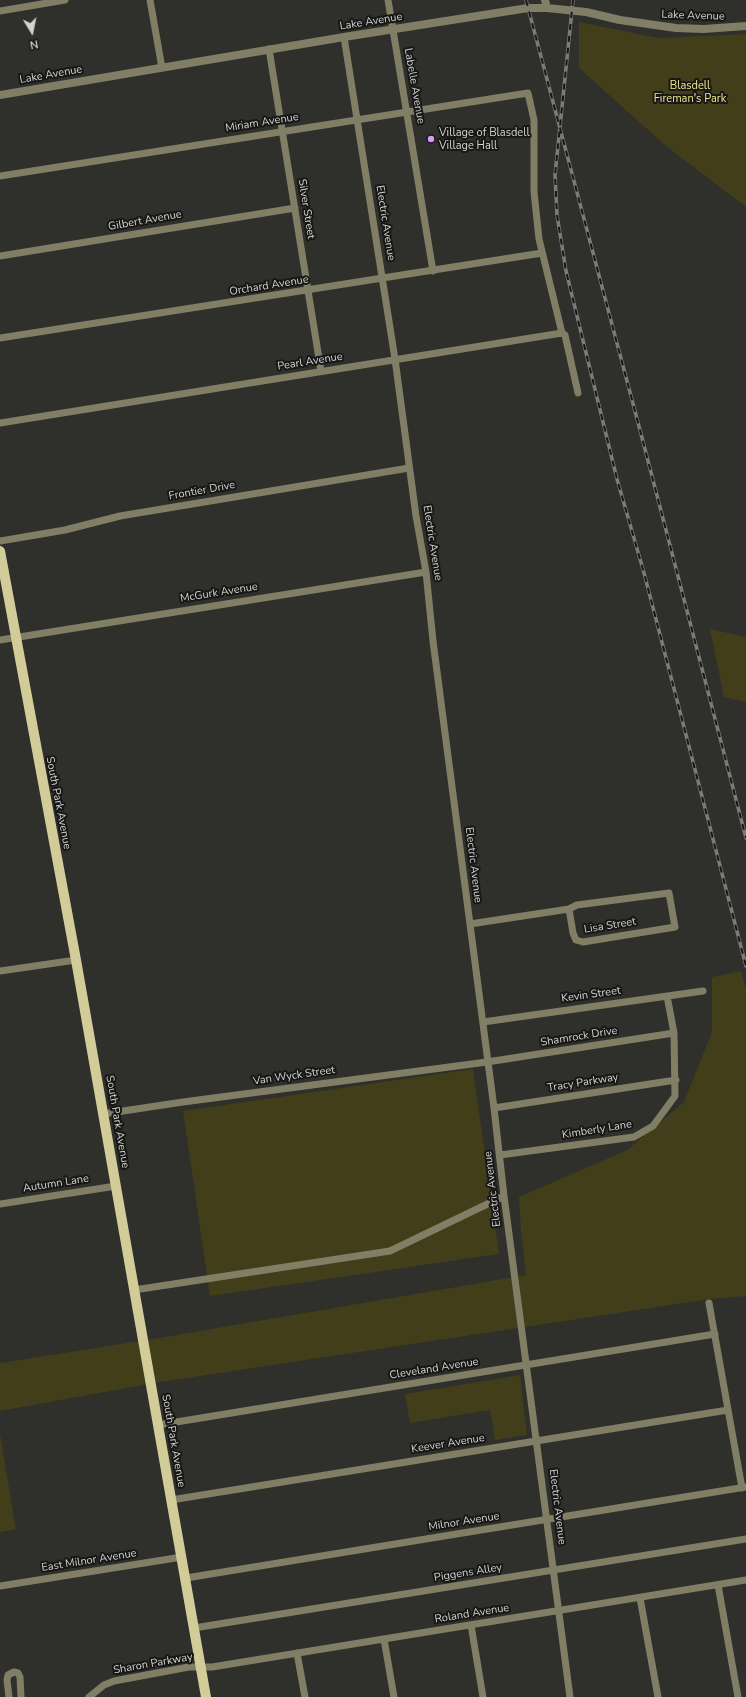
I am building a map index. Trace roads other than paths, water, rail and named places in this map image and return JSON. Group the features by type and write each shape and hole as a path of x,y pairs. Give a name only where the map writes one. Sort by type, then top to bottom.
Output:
{"main road":[{"name":"South Park Avenue","path":"0,551 41,780 104,1114 206,1697"}],"street":[{"path":"0,11 65,0"},
{"path":"150,0 162,68"},
{"name":"Labelle Avenue","path":"388,0 433,271"},
{"name":"Lake Avenue","path":"0,95 546,4 620,20 676,28 704,29 746,26"},
{"name":"Electric Avenue","path":"344,37 396,359 409,468 426,572 433,641 494,1108 504,1196 570,1697"},
{"name":"Silver Street","path":"269,50 321,371"},
{"name":"Miriam Avenue","path":"0,176 528,93 534,120 535,212 542,253"},
{"name":"Gilbert Avenue","path":"0,256 294,208"},
{"path":"542,253 562,333 565,335 578,393"},
{"name":"Orchard Avenue","path":"0,338 308,291 542,253"},
{"name":"Pearl Avenue","path":"0,423 562,333"},
{"name":"Frontier Drive","path":"0,541 65,530 120,516 409,468"},
{"name":"McGurk Avenue","path":"0,640 426,572"},
{"name":"Lisa Street","path":"669,893 675,926 583,942 576,940 573,933 569,909 578,905 669,893"},
{"path":"470,924 569,909"},
{"path":"0,971 76,960"},
{"name":"Kevin Street","path":"482,1022 703,991"},
{"name":"Kimberly Lane","path":"500,1155 634,1137 653,1126 675,1096 676,1080 674,1033 666,996"},
{"name":"Shamrock Drive","path":"487,1062 674,1033"},
{"name":"Van Wyck Street","path":"104,1114 183,1102 487,1062"},
{"name":"Tracy Parkway","path":"494,1108 676,1080"},
{"name":"Autumn Lane","path":"0,1204 116,1186"},
{"path":"134,1290 390,1251 504,1196"},
{"path":"709,1303 728,1410 744,1487"},
{"name":"Cleveland Avenue","path":"158,1425 714,1334"},
{"name":"Keever Avenue","path":"171,1500 728,1410"},
{"name":"Milnor Avenue","path":"186,1578 744,1487"},
{"name":"Piggens Alley","path":"194,1628 746,1539"},
{"name":"East Milnor Avenue","path":"0,1586 182,1557"},
{"name":"Roland Avenue","path":"201,1667 212,1667 746,1580"},
{"path":"718,1585 738,1697"},
{"path":"640,1598 658,1697"},
{"path":"471,1625 483,1697"},
{"path":"384,1639 394,1697"},
{"path":"297,1653 305,1697"},
{"name":"Sharon Parkway","path":"89,1697 104,1685 114,1681 189,1667 201,1667"},
{"path":"9,1697 7,1680 8,1675 14,1672 18,1673 20,1677 21,1697"}],"railway":[{"path":"526,0 746,838"},
{"path":"573,0 555,175 557,215 566,271 617,479 644,573 746,966"}],"place":[{"name":"Village of Blasdell Village Hall","path":"431,139"}],"park label":[{"name":"Blasdell Fireman's Park","path":"690,92"}]}
